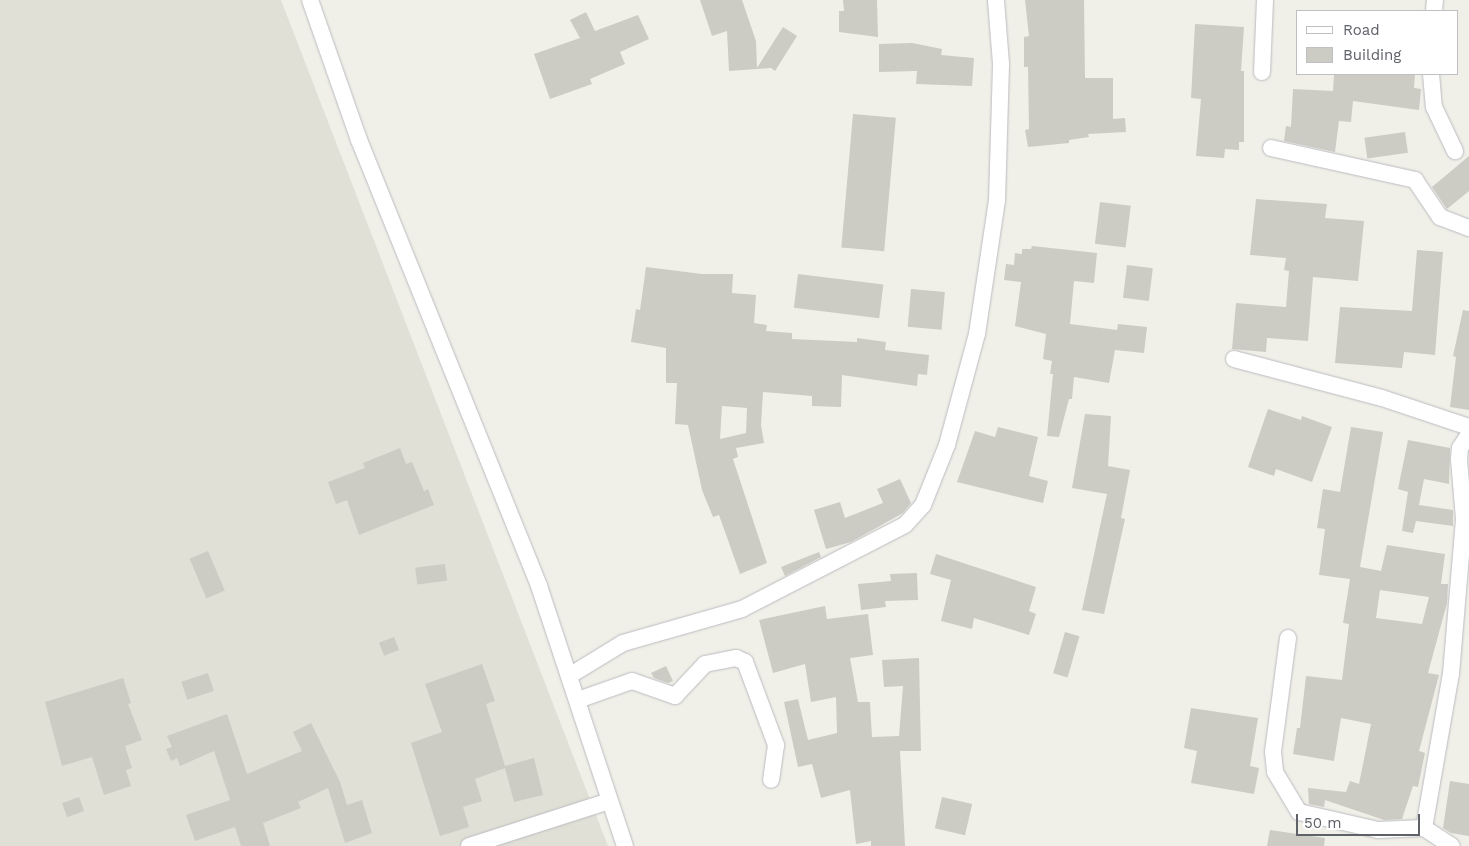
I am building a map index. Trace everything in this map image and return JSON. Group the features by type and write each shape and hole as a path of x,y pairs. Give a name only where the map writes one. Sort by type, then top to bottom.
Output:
{"street":[{"path":"310,0 359,140 539,586 625,846"},
{"path":"569,676 623,643 742,610 905,524 923,505 947,445 977,334 997,200 1000,64 996,0"},
{"path":"1262,72 1265,0"},
{"path":"1431,75 1434,107 1455,151"},
{"path":"1271,148 1415,180 1440,217 1469,228"},
{"path":"1234,359 1382,398 1469,427"},
{"path":"1424,828 1451,674 1464,519 1459,453 1469,434"},
{"path":"1288,638 1273,752 1275,772 1299,812 1378,830 1424,828 1452,846"},
{"path":"578,700 632,681 675,696 705,664 736,658 745,662 776,745 771,780"},
{"path":"469,846 609,801"}],"shaded area":[{"path":"0,0 281,0 608,846 0,846"}],"building":[{"path":"700,0 742,0 756,41 757,68 783,27 797,36 775,71 771,68 729,71 727,31 712,36"},
{"path":"843,0 877,0 878,37 839,32 839,11 844,11"},
{"path":"1025,0 1084,0 1085,78 1113,78 1113,119 1125,118 1126,132 1088,134 1089,137 1069,140 1069,143 1028,147 1025,130 1029,129 1028,67 1024,67 1024,37 1029,36"},
{"path":"586,12 595,31 638,15 649,39 620,52 625,64 590,79 592,84 550,99 534,54 580,38 570,20"},
{"path":"1195,24 1244,27 1241,71 1244,71 1244,142 1239,142 1239,150 1225,149 1224,158 1196,156 1201,99 1191,98"},
{"path":"912,43 942,49 941,55 974,58 972,86 916,84 917,71 879,72 879,44"},
{"path":"1334,75 1415,75 1414,88 1421,89 1419,110 1353,101 1351,122 1339,121 1335,152 1284,141 1286,126 1291,127 1293,89 1333,91"},
{"path":"853,114 896,118 884,251 841,247"},
{"path":"1405,132 1408,153 1367,159 1364,138"},
{"path":"1469,156 1469,191 1447,209 1432,187"},
{"path":"1256,199 1327,204 1325,218 1364,221 1358,281 1313,277 1308,341 1267,338 1266,352 1232,349 1236,303 1286,307 1289,271 1284,270 1286,258 1250,255"},
{"path":"1100,202 1131,206 1126,247 1095,244"},
{"path":"1032,246 1097,253 1094,283 1074,281 1070,324 1117,330 1118,324 1147,327 1144,353 1115,350 1109,383 1074,377 1072,399 1069,399 1059,437 1047,436 1053,374 1050,374 1052,361 1043,359 1046,334 1015,326 1021,282 1004,280 1006,264 1014,265 1015,253 1022,254 1022,249 1031,249"},
{"path":"1417,250 1443,252 1435,355 1404,352 1402,368 1335,363 1340,307 1412,311"},
{"path":"1127,265 1153,268 1149,301 1123,298"},
{"path":"646,267 702,274 733,274 732,293 756,295 754,323 767,325 766,331 792,333 792,339 857,342 857,338 886,342 885,350 929,355 927,375 918,374 917,386 842,375 841,407 812,406 812,396 763,392 761,425 764,443 736,448 738,457 733,459 767,563 740,574 719,515 713,517 702,490 688,425 675,424 677,383 666,383 666,348 631,342 636,309 640,310","holes":["722,406 747,408 746,433 720,439"]},
{"path":"798,274 883,284 879,318 794,308"},
{"path":"911,289 945,292 942,330 908,327"},
{"path":"1463,310 1469,311 1469,410 1450,407 1456,357 1453,356"},
{"path":"1268,409 1301,420 1302,416 1332,427 1312,482 1276,469 1274,476 1248,467"},
{"path":"1085,414 1111,416 1108,466 1130,470 1121,518 1125,519 1104,614 1082,610 1107,494 1072,488"},
{"path":"998,427 1038,437 1029,476 1048,481 1043,503 957,482 975,431 995,437"},
{"path":"1351,427 1383,432 1360,567 1381,571 1387,545 1445,554 1441,584 1448,584 1447,603 1428,673 1439,675 1419,751 1425,753 1418,787 1413,786 1402,819 1384,820 1325,800 1324,807 1309,804 1308,788 1346,792 1350,781 1359,784 1371,724 1341,718 1334,761 1293,754 1297,728 1300,728 1306,676 1342,680 1349,624 1343,623 1350,579 1319,575 1325,529 1317,528 1323,489 1340,492","holes":["1380,590 1429,597 1422,624 1376,618"]},
{"path":"1408,440 1450,448 1449,484 1424,479 1419,505 1453,510 1453,526 1416,521 1413,533 1402,531 1408,492 1398,489"},
{"path":"400,448 406,464 412,462 424,491 428,489 434,505 359,535 347,500 336,504 328,482 365,468 363,463"},
{"path":"900,479 911,503 903,513 851,542 826,549 814,510 840,502 845,518 883,503 877,489"},
{"path":"208,551 225,591 206,598 190,559"},
{"path":"819,552 821,557 785,576 781,567"},
{"path":"936,554 1036,587 1029,611 1036,614 1029,635 974,618 972,629 941,621 951,580 930,574"},
{"path":"445,564 447,581 417,585 415,568"},
{"path":"917,573 918,600 885,601 886,607 861,610 858,584 891,581 890,574"},
{"path":"825,606 827,619 868,614 873,655 850,658 858,702 870,702 872,737 899,736 903,686 884,687 882,660 919,658 921,751 900,751 905,846 871,846 871,841 856,844 850,790 821,798 812,764 798,767 784,702 798,699 808,740 837,733 836,697 811,702 805,664 773,673 759,620"},
{"path":"1065,632 1079,636 1068,677 1053,673"},
{"path":"394,637 399,650 384,656 379,643"},
{"path":"482,664 495,701 486,704 505,766 534,758 543,795 514,802 505,768 475,779 482,801 463,807 469,827 440,836 411,743 442,732 425,684"},
{"path":"666,666 673,681 668,683 654,678 651,673"},
{"path":"208,673 214,691 187,700 181,682"},
{"path":"123,678 131,703 128,704 142,740 125,746 132,768 126,770 131,786 104,795 92,757 62,766 45,702"},
{"path":"1191,708 1258,718 1250,766 1259,768 1254,794 1191,783 1197,751 1184,748"},
{"path":"227,714 247,774 302,751 293,732 311,723 340,782 347,805 362,800 372,833 345,843 328,788 298,802 301,808 263,823 270,846 241,846 235,827 195,841 186,815 230,800 214,751 180,766 177,758 171,761 166,749 172,747 167,736"},
{"path":"1450,781 1469,784 1469,836 1451,833 1443,828"},
{"path":"79,797 84,811 67,817 62,803"},
{"path":"942,797 972,804 965,835 935,828"},
{"path":"1270,830 1325,838 1324,846 1267,846"}]}
